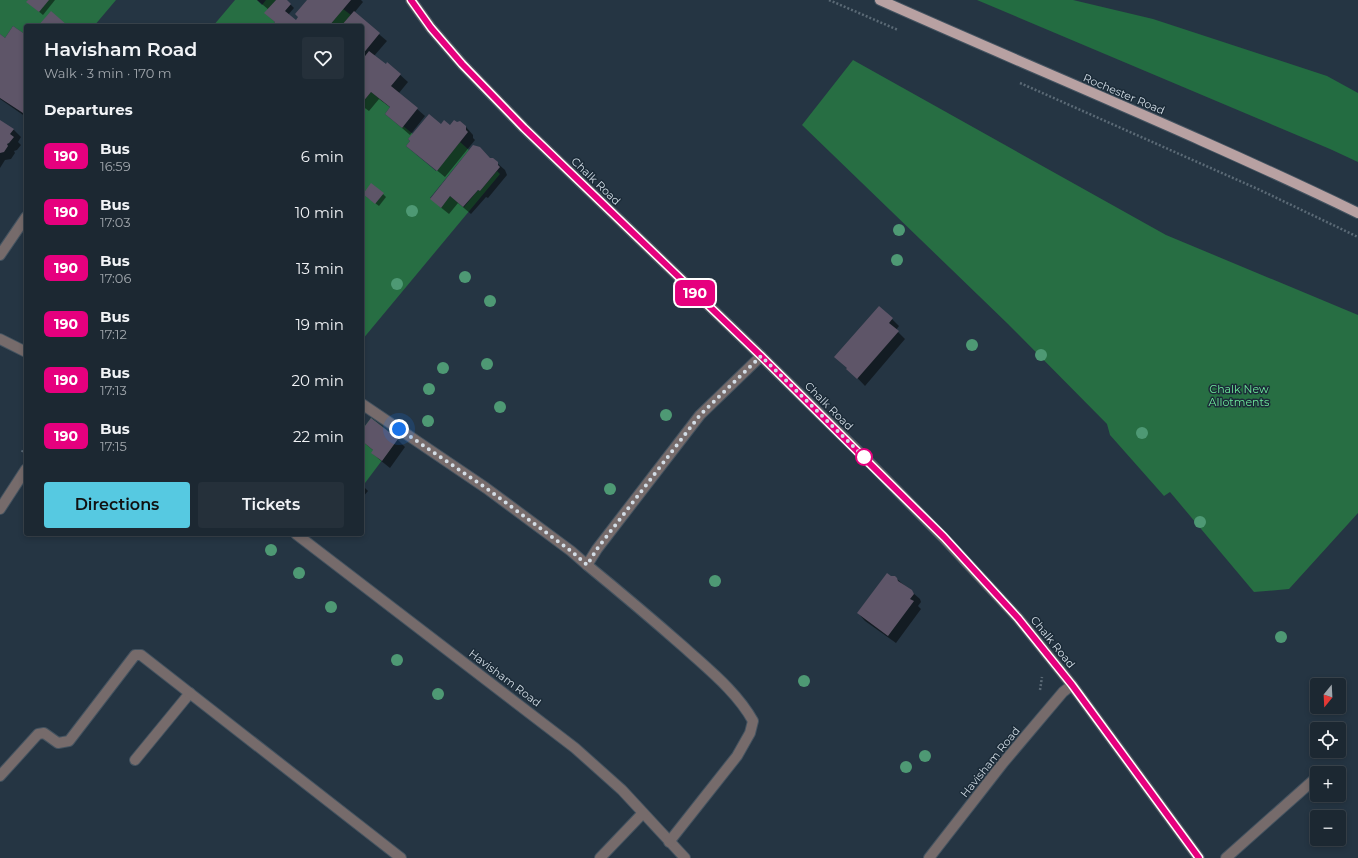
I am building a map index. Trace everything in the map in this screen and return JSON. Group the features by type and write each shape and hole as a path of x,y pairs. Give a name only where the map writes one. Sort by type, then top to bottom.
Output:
{"main road":[{"name":"Rochester Road","path":"880,0 1213,145 1358,213"}],"street":[{"name":"Chalk Road","path":"411,0 431,28 462,64 524,128 761,356 944,537 1018,618 1072,685 1199,858"},
{"path":"0,255 24,220"},
{"path":"0,339 24,351"},
{"path":"587,565 597,549 700,415 761,356"},
{"path":"364,405 486,488 571,551 638,606 719,679 747,710 753,721 750,733 737,756 670,842"},
{"path":"0,509 24,472"},
{"name":"Havisham Road","path":"299,536 560,735 608,776 685,858"},
{"path":"0,776 38,734 44,733 58,743 69,741 135,656 141,655 401,858"},
{"name":"Havisham Road","path":"929,858 1003,763 1063,692 1072,685"},
{"path":"135,760 190,693"},
{"path":"1226,858 1310,783"},
{"path":"600,858 643,813"}],"path":[{"path":"829,0 900,31"},
{"path":"1016,81 1260,190 1358,237"}],"green space":[{"path":"0,0 116,0 96,24 24,24 24,34 13,26 5,38 0,34"},
{"path":"235,0 257,0 262,5 266,0 276,0 265,13 275,22 274,24 215,24"},
{"path":"977,0 1073,0 1153,19 1327,76 1358,93 1358,162 1330,149"},
{"path":"343,9 351,15 343,24 331,24"},
{"name":"Chalk New Allotments","path":"853,60 1166,235 1358,315 1358,513 1289,589 1254,592 1170,492 1164,496 1110,435 1107,424 1008,324 802,125"},
{"path":"371,92 390,107 385,114 402,128 403,126 413,134 408,139 410,141 406,146 436,171 460,142 469,150 430,198 441,207 450,196 464,207 497,171 500,174 364,338 364,101"},
{"path":"371,418 398,439 364,484 364,427"}],"building":[{"path":"28,0 49,0 39,12 26,2"},
{"path":"276,0 287,0 291,4 285,11 296,20 298,17 295,14 307,0 351,0 331,24 274,24 275,22 264,13"},
{"path":"51,11 66,24 40,24"},
{"path":"354,11 380,33 364,53 364,24 343,24"},
{"path":"13,26 24,34 23,113 0,98 0,34 5,38"},
{"path":"369,51 386,64 387,62 401,74 391,86 418,108 402,128 385,114 390,107 371,92 364,101 364,57"},
{"path":"429,114 441,124 444,120 450,125 454,120 457,122 460,121 466,126 466,130 468,132 437,171 406,146 410,141 408,139"},
{"path":"0,120 14,129 10,134 14,137 7,144 8,146 4,152 0,153"},
{"path":"473,145 480,147 490,158 493,158 498,162 500,167 480,191 478,190 463,207 450,196 441,208 430,199"},
{"path":"371,183 384,193 375,204 364,195"},
{"path":"879,306 893,318 889,323 899,331 857,379 834,357"},
{"path":"371,418 398,439 382,461 371,453 373,450 364,443 364,427"},
{"path":"887,573 891,576 895,576 898,581 912,590 914,594 910,599 914,601 888,636 857,613"}],"bus line":[{"name":"190","path":"411,0 431,28 462,64 524,128 761,356 944,537 1018,618 1072,685 1199,858"}],"route":[{"path":"399,429 486,488 571,551 587,565 597,549 700,415 761,356 864,457"}]}
